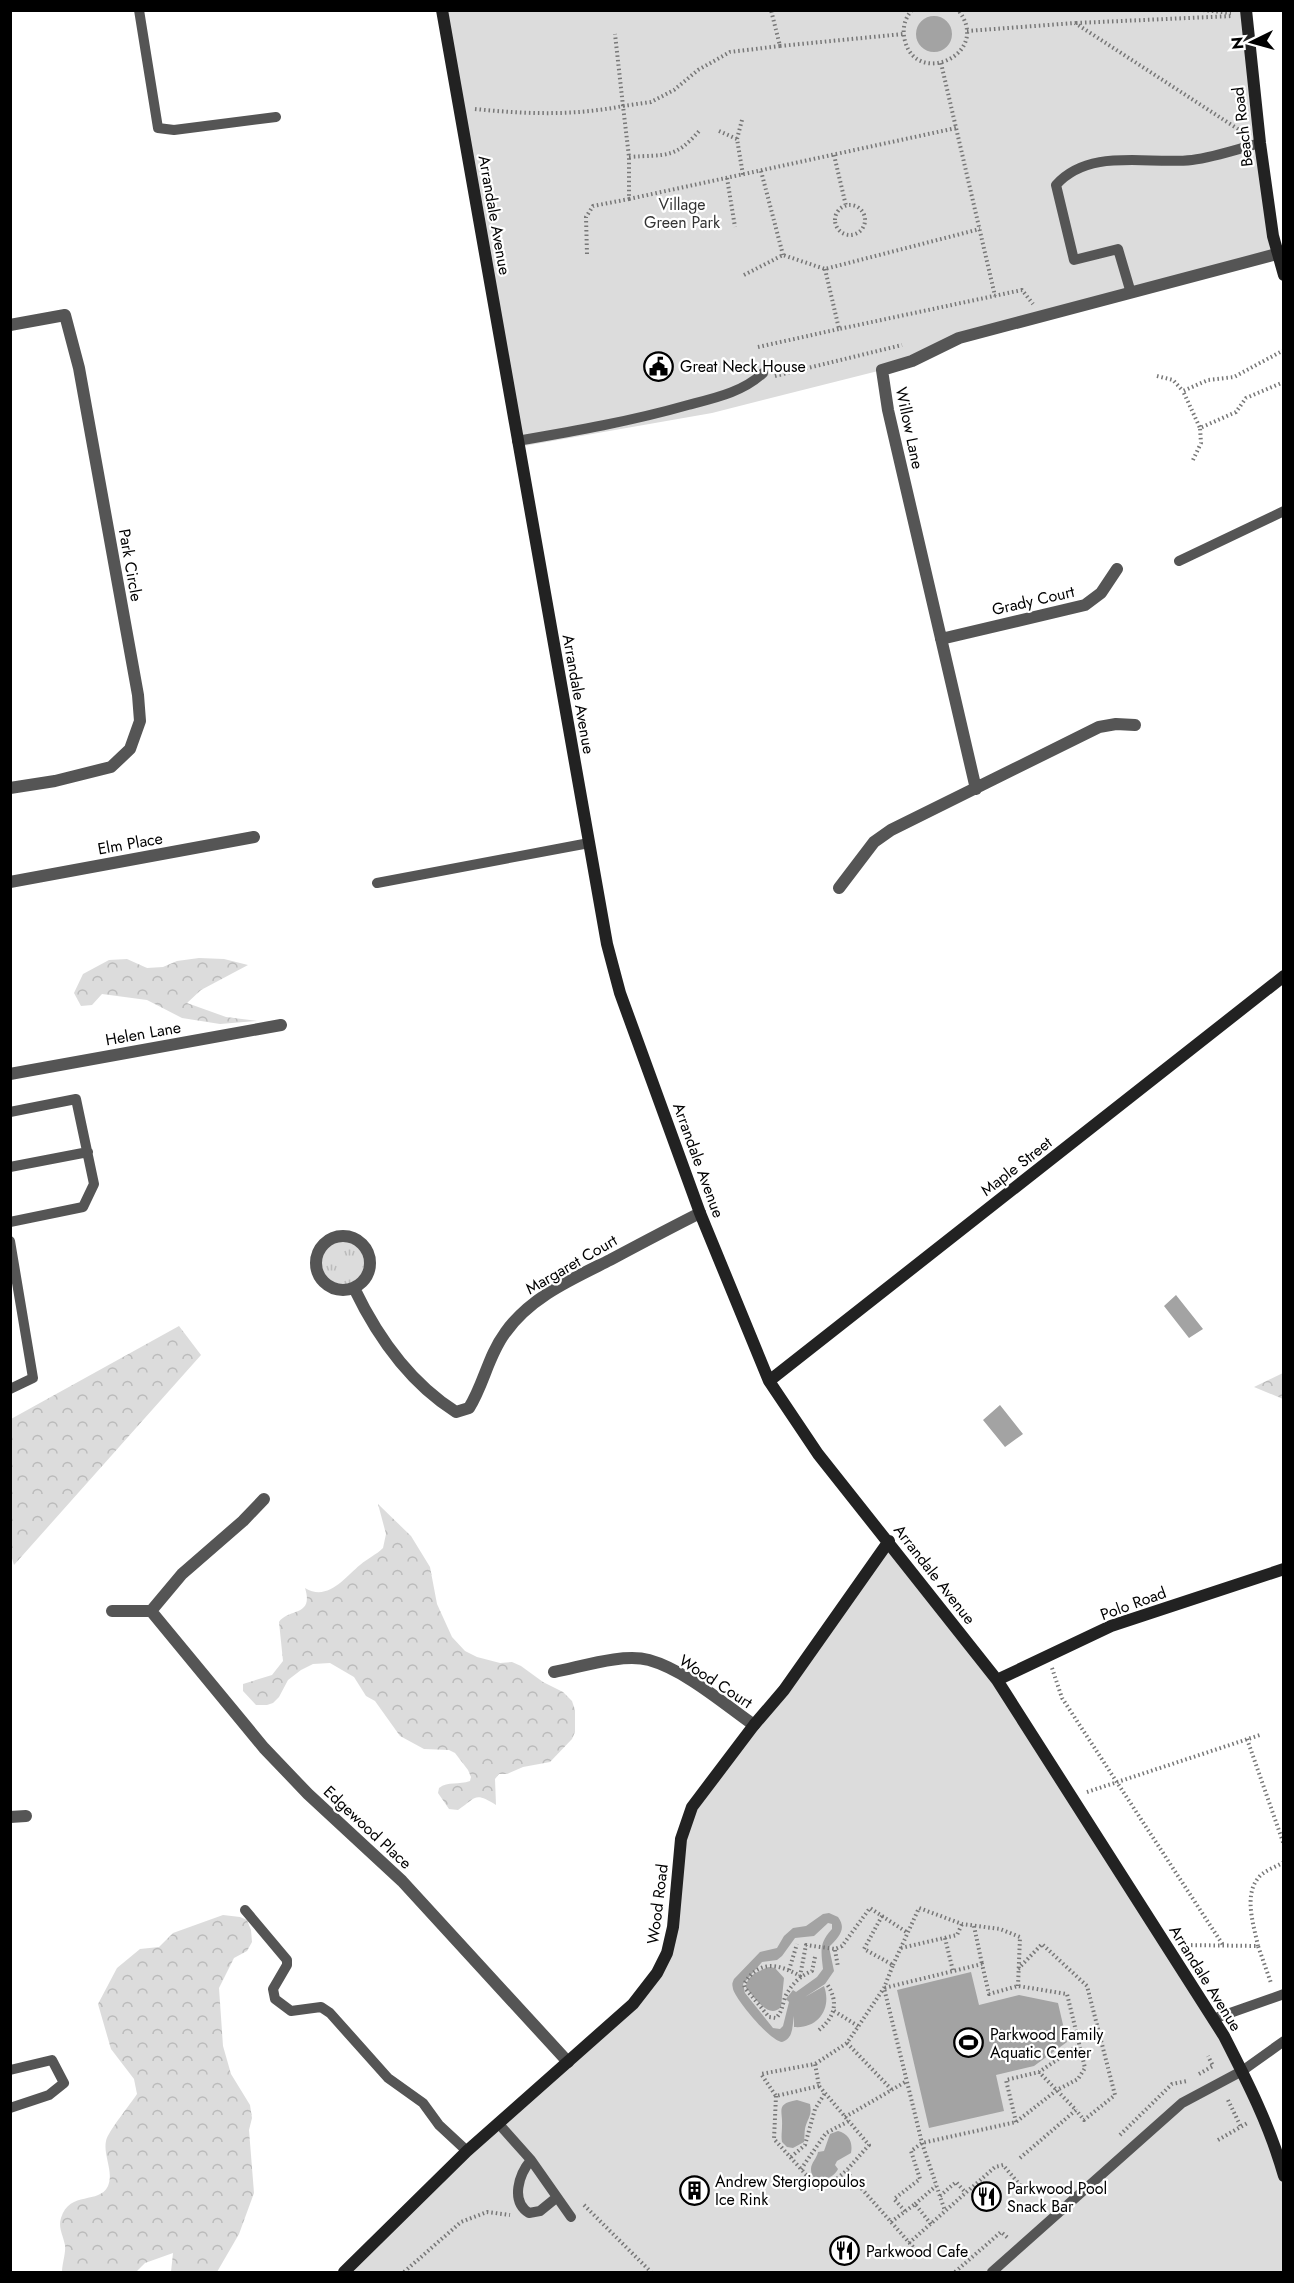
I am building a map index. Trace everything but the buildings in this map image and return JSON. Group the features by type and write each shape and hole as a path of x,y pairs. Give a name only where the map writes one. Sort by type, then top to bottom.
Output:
{"street":[{"name":"Arrandale Avenue","path":"442,10 607,945 620,993 700,1213 769,1381 818,1454 998,1680 1213,2019 1242,2071 1266,2124 1284,2176"},
{"name":"Beach Road","path":"1246,13 1260,143 1277,254 1284,275"},
{"name":"Willow Lane","path":"976,789 888,410 882,370 912,361 959,338 1277,254"},
{"name":"Park Circle","path":"10,325 65,315 79,368 138,695 140,721 130,749 111,767 55,781 10,788"},
{"name":"Grady Court","path":"941,639 1085,606 1101,594 1117,568"},
{"path":"839,888 874,842 891,830 1099,727 1116,724 1135,725"},
{"name":"Elm Place","path":"10,882 254,837"},
{"name":"Maple Street","path":"769,1381 1284,976"},
{"name":"Helen Lane","path":"10,1074 281,1025"},
{"name":"Margaret Court","path":"354,1288 368,1317 386,1344 435,1399 456,1412 470,1408 479,1392 494,1349 506,1330 530,1305 558,1287 700,1213"},
{"path":"347,1236 355,1239 367,1251 369,1268 367,1277 354,1288 336,1290 321,1279 316,1262 318,1253 330,1239 347,1236"},
{"path":"112,1611 151,1611 182,1574 243,1521 264,1499"},
{"name":"Wood Road","path":"344,2272 467,2151 633,2004 657,1973 667,1953 673,1927 681,1839 692,1807 754,1725 784,1690 889,1541"},
{"name":"Polo Road","path":"998,1680 1111,1626 1284,1569"},
{"name":"Edgewood Place","path":"151,1611 264,1748 309,1794 402,1881 568,2062"},
{"name":"Wood Court","path":"554,1672 618,1659 648,1660 682,1675 754,1725"},
{"path":"10,1817 26,1816"}],"lane":[{"path":"139,10 158,128 174,130 276,117"},
{"path":"1131,293 1118,249 1074,260 1056,185 1063,176 1087,165 1133,159 1192,160 1260,143"},
{"path":"517,441 638,419 727,394 754,381 764,373"},
{"path":"1179,561 1284,511"},
{"path":"377,883 589,843"},
{"path":"10,1112 76,1099 94,1184 83,1208 10,1222"},
{"path":"10,1167 88,1152"},
{"path":"10,1241 33,1378 10,1389"},
{"path":"245,1910 287,1959 287,1965 273,1989 275,1999 291,2011 321,2007 330,2013 388,2078 423,2103 439,2125 467,2151"},
{"path":"1213,2019 1284,1994"},
{"path":"992,2272 1182,2103 1242,2071 1284,2041"},
{"path":"10,2070 52,2060 64,2083 49,2095 10,2108"},
{"path":"498,2123 531,2160 570,2217"},
{"path":"531,2160 524,2168 519,2183 519,2199 523,2209 529,2213 536,2212 556,2198"}],"path":[{"path":"771,10 780,46"},
{"path":"912,10 904,24 903,34 906,45 920,60 930,64 941,63 957,55 966,40 965,21 958,10"},
{"path":"1203,10 1246,13"},
{"path":"967,31 1246,13"},
{"path":"1075,23 1260,143"},
{"path":"615,34 629,157 629,200"},
{"path":"459,108 537,114 576,113 651,102 674,90 698,69 730,52 903,34"},
{"path":"941,63 995,296"},
{"path":"742,120 737,139 743,175"},
{"path":"587,254 586,217 593,206 956,128"},
{"path":"629,157 674,153 691,141 700,130"},
{"path":"718,131 737,139"},
{"path":"834,155 846,206"},
{"path":"761,171 783,255"},
{"path":"728,178 735,227"},
{"path":"846,206 860,209 865,218 864,227 852,235 843,233 836,221 838,212 846,206"},
{"path":"744,275 783,255 825,269 980,229"},
{"path":"825,269 839,329"},
{"path":"758,347 1022,290 1043,316"},
{"path":"754,381 890,347 911,344"},
{"path":"1183,391 1208,380 1234,376 1284,350"},
{"path":"1157,376 1173,380 1183,391 1200,428 1201,443 1193,460"},
{"path":"1200,428 1236,412 1246,398 1284,382"},
{"path":"1048,1656 1062,1698 1223,1945"},
{"path":"1072,1796 1260,1735"},
{"path":"1247,1739 1284,1845"},
{"path":"1271,1984 1258,1946 1251,1900 1253,1888 1259,1877 1284,1862"},
{"path":"800,1976 777,1966 762,1967 745,1982 745,1988 769,2017 776,2018 785,1997 800,1976 806,1945 833,1949 842,1946 870,1908 908,1933"},
{"path":"815,2064 819,2086 869,2145 833,2182 818,2188 774,2139 776,2096 761,2074 815,2064 847,2043 884,1988 919,1908 962,1924 1000,1929 1020,1937 1018,1986"},
{"path":"882,1916 864,1949 893,1965"},
{"path":"901,1948 957,1935 962,1924"},
{"path":"905,2211 894,2199 920,2179 910,2151 922,2143 1016,2122 1057,2090 1078,2079 1085,2068 1067,1994 1018,1986 989,1994 974,1926"},
{"path":"945,1938 953,1971"},
{"path":"789,1970 797,1944"},
{"path":"1018,1969 1042,1944 1087,1986 1115,2096 1084,2120 1039,2072"},
{"path":"1166,1944 1258,1946"},
{"path":"833,1949 838,1966"},
{"path":"800,1976 812,1971 815,1957"},
{"path":"884,1988 982,1964"},
{"path":"819,2030 831,2019 834,2011 834,1998 827,1984"},
{"path":"884,1988 922,2143 945,2211"},
{"path":"834,2011 858,2026"},
{"path":"847,2043 892,2090"},
{"path":"1016,2122 1006,2080 1039,2072 1079,2044"},
{"path":"1208,2056 1213,2066"},
{"path":"801,2169 826,2133 907,2081"},
{"path":"776,2096 819,2086"},
{"path":"790,2157 805,2145 816,2109 825,2093"},
{"path":"1218,2140 1240,2127 1228,2100"},
{"path":"1020,2158 1076,2110"},
{"path":"909,2243 995,2167 1003,2165 1020,2185"},
{"path":"846,2171 914,2248"},
{"path":"940,2196 956,2182 966,2193"},
{"path":"891,2222 936,2186"},
{"path":"915,2204 931,2224"},
{"path":"584,2205 651,2272"},
{"path":"404,2272 461,2222 487,2212 514,2216"}],"green space":[{"name":"Village Green Park","path":"442,11 1246,11 1280,253 959,338 882,370 712,413 518,447"},
{"path":"199,958 224,959 248,965 201,990 187,1003 226,1017 257,1021 220,1024 182,1018 147,1000 102,994 92,1005 81,1006 74,993 83,974 109,960 127,959 147,968 163,967 177,961"},
{"path":"342,1241 357,1248 364,1263 357,1278 342,1285 327,1278 320,1263 327,1248"},
{"path":"179,1326 201,1355 14,1565 10,1552 11,1419"},
{"path":"1283,1373 1283,1399 1254,1387"},
{"path":"378,1504 411,1536 430,1567 437,1604 452,1637 465,1651 477,1657 500,1663 512,1662 521,1666 543,1682 563,1692 572,1701 575,1710 575,1732 572,1739 550,1762 523,1767 507,1774 499,1774 495,1779 496,1805 479,1797 472,1799 458,1810 449,1809 438,1793 439,1788 470,1781 471,1777 455,1753 449,1750 424,1749 400,1736 375,1701 366,1696 354,1677 330,1663 313,1664 301,1670 288,1680 279,1697 267,1705 256,1705 243,1691 243,1684 272,1675 283,1661 279,1622 303,1608 307,1597 305,1588 313,1592 329,1590 383,1548 386,1534"},
{"path":"889,1541 997,1680 1224,2036 1283,2176 1283,2272 344,2272 633,2004 667,1953 678,1870 692,1807"},
{"path":"223,1915 247,1920 252,1942 247,1951 234,1958 219,1988 223,2046 231,2074 250,2105 252,2118 249,2130 254,2193 239,2234 217,2272 171,2272 173,2253 145,2263 136,2272 62,2272 65,2245 60,2228 61,2218 65,2209 71,2204 98,2195 108,2186 110,2175 106,2141 137,2094 134,2079 111,2049 98,2004 117,1968 140,1949 159,1947 173,1933"}],"shaded area":[{"path":"934,16 947,21 952,34 947,47 934,52 921,47 916,34 921,21"},
{"path":"1176,1295 1203,1329 1189,1338 1164,1306"},
{"path":"1000,1405 1023,1434 1005,1447 983,1420"},
{"path":"829,1913 838,1917 842,1925 839,1936 829,1947 834,1971 825,1984 805,1997 824,1986 825,2009 817,2021 803,2027 794,2027 794,2016 791,2035 782,2042 762,2028 747,2010 735,1994 734,1979 760,1952 777,1948 784,1936 793,1928 806,1926 823,1914","holes":["828,1923 832,1924 832,1929 822,1948 823,1969 817,1977 796,1992 793,1990 786,1999 789,2002 783,2026 780,2029 773,2028 745,1993 743,1984 762,1962 777,1960 782,1956 795,1938 814,1936"]},
{"path":"769,1967 775,1968 784,1978 781,2007 771,2011 762,2006 746,1988 751,1977"},
{"path":"971,1972 979,2005 1019,1995 1058,2003 1067,2042 1034,2066 996,2075 1004,2111 929,2128 897,1990"},
{"path":"797,2100 810,2104 811,2110 805,2127 804,2142 793,2148 787,2147 782,2142 782,2108"},
{"path":"838,2131 849,2139 851,2153 837,2161 836,2173 823,2180 818,2180 812,2175 811,2167 818,2152 824,2151 830,2134"}],"place":[{"name":"Great Neck House","path":"659,366"},
{"name":"Parkwood Family Aquatic Center","path":"969,2043"},
{"name":"Andrew Stergiopoulos Ice Rink","path":"694,2190"},
{"name":"Parkwood Pool Snack Bar","path":"986,2197"},
{"name":"Parkwood Cafe","path":"845,2251"}]}
